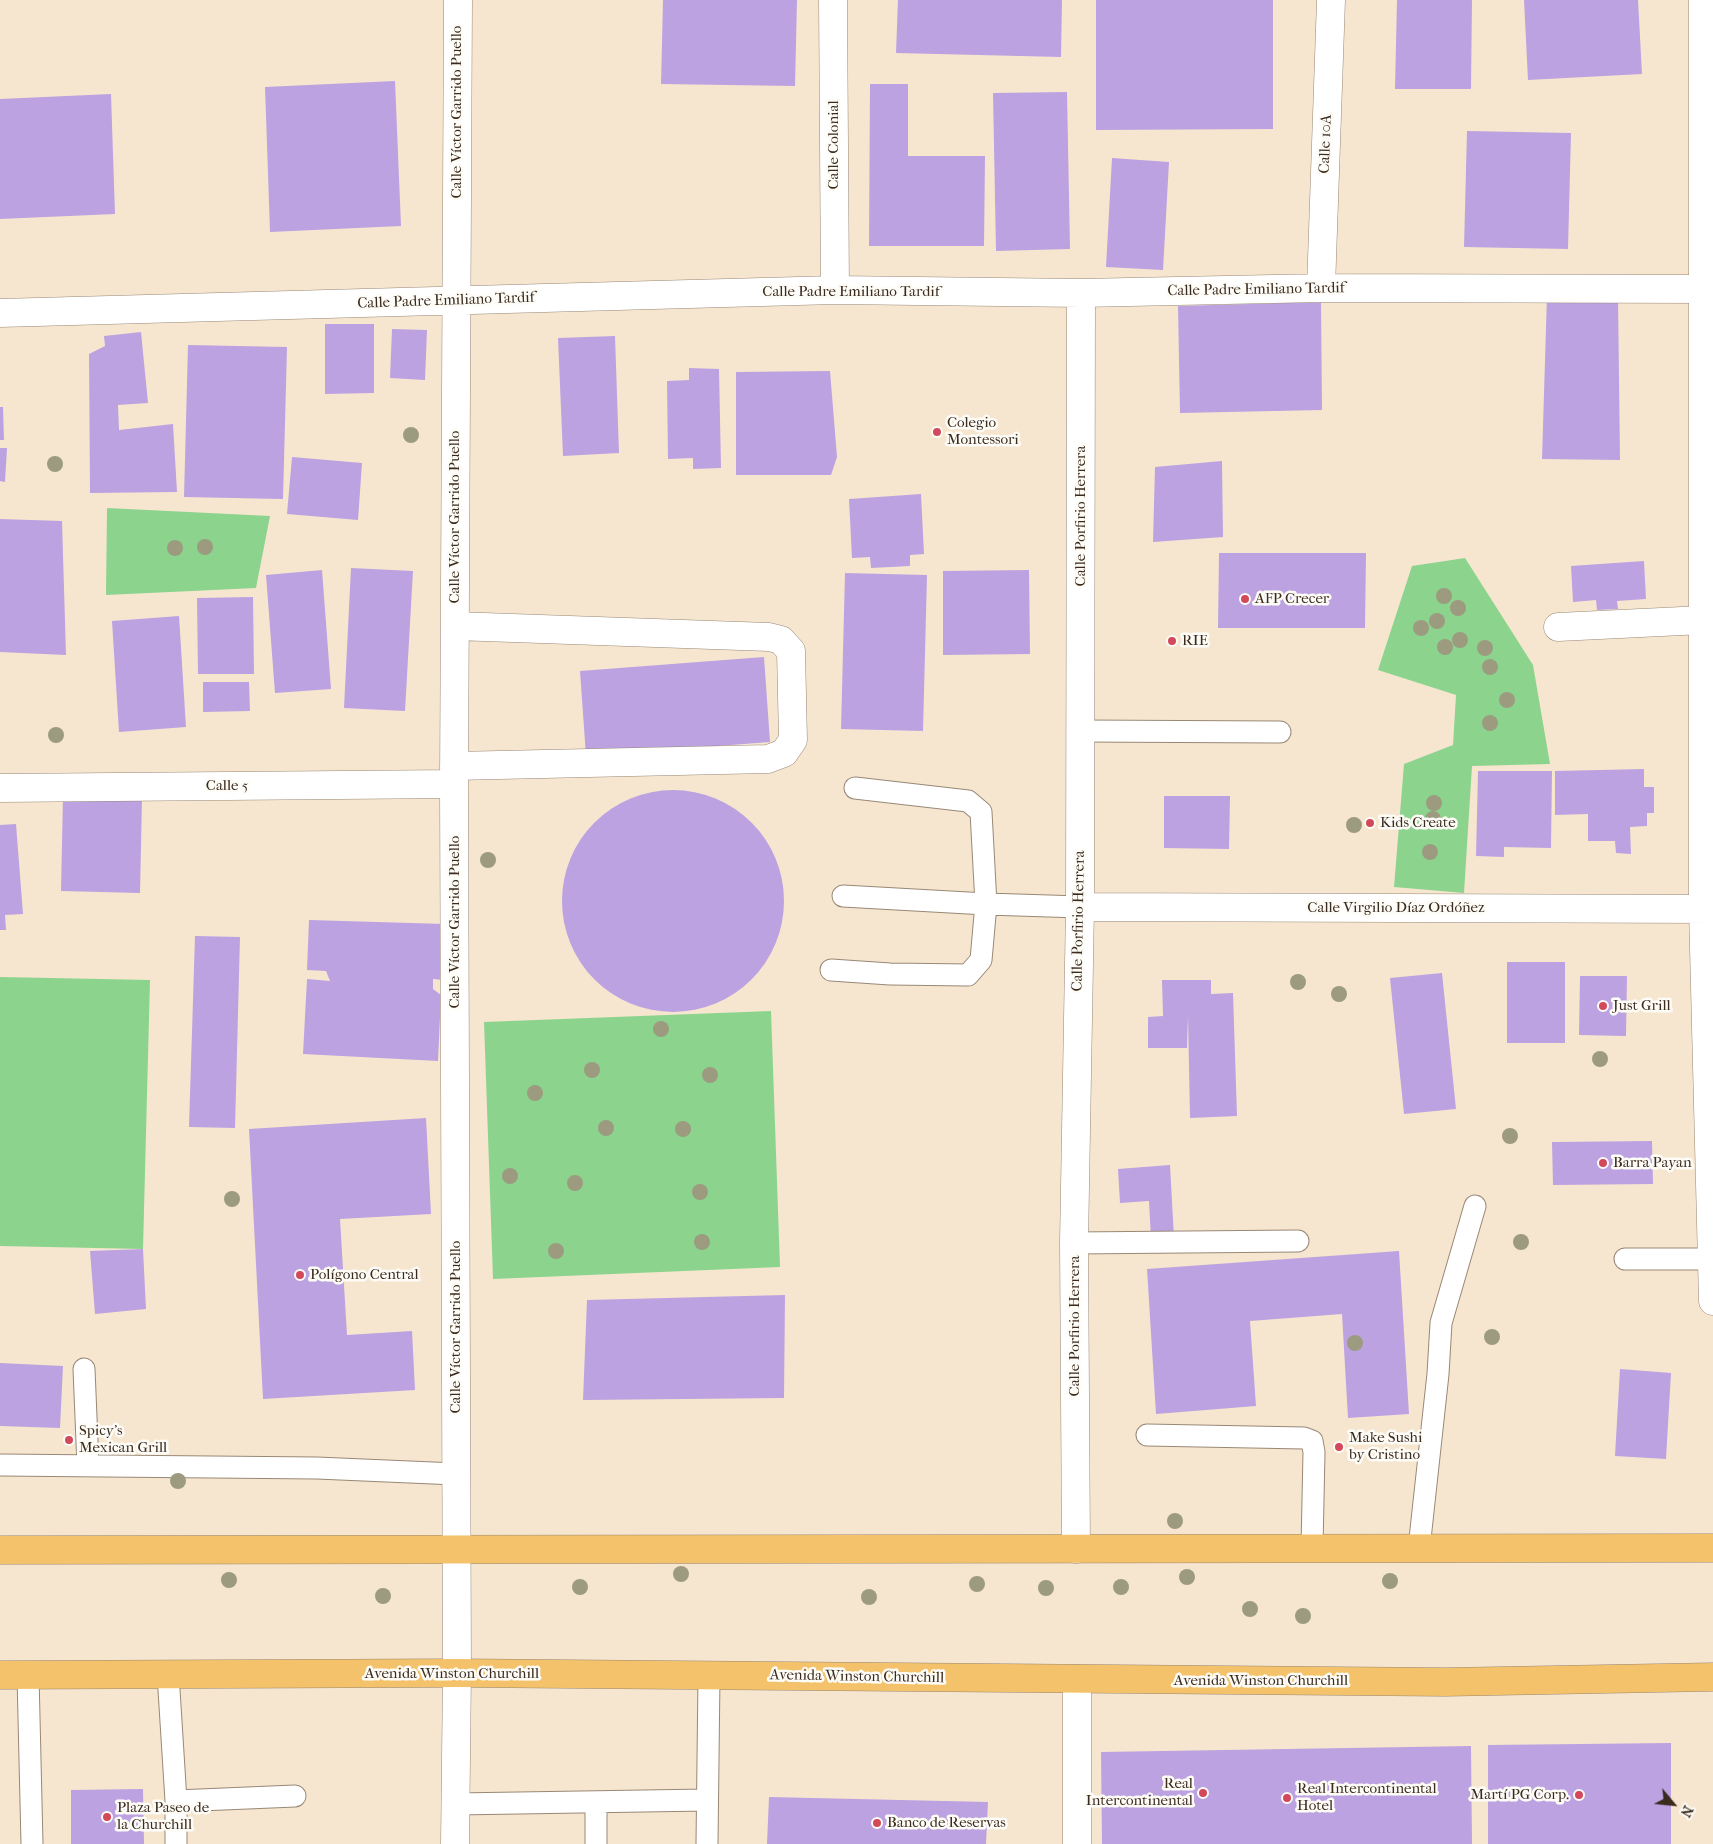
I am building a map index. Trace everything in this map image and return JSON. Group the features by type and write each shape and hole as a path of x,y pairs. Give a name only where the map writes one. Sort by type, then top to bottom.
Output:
{"main road":[{"path":"0,1550 1713,1548"},
{"name":"Avenida Winston Churchill","path":"0,1675 457,1673 1445,1682 1713,1677"}],"street":[{"name":"Calle Víctor Garrido Puello","path":"455,1844 457,1673 454,775 458,0"},
{"name":"Calle Colonial","path":"833,0 835,290"},
{"name":"Calle 10A","path":"1321,288 1331,0"},
{"path":"1703,0 1703,620 1713,1301"},
{"name":"Calle Padre Emiliano Tardif","path":"0,313 835,290 1081,292 1321,288 1703,289"},
{"name":"Calle Porfirio Herrera","path":"1076,1549 1074,1243 1080,907 1081,292"},
{"path":"1558,627 1703,620"},
{"name":"Calle 5","path":"0,788 454,775 768,759 784,753 794,740 791,651 781,640 769,637 455,626"},
{"name":"Calle Virgilio Díaz Ordóñez","path":"1080,907 1708,909"},
{"path":"1077,1680 1077,1844"}],"lane":[{"path":"1080,731 1280,732"},
{"path":"831,970 890,974 968,975 981,960 986,904 981,812 968,801 855,788"},
{"path":"843,896 1080,907"},
{"path":"1419,1548 1438,1374 1441,1323 1475,1206"},
{"path":"1074,1243 1298,1241"},
{"path":"1625,1259 1712,1259"},
{"path":"84,1369 88,1466"},
{"path":"1147,1435 1304,1438 1312,1441 1314,1452 1312,1548"},
{"path":"0,1465 317,1468 456,1474"},
{"path":"28,1674 32,1844"},
{"path":"168,1674 176,1801 176,1844"},
{"path":"707,1844 706,1800 709,1676"},
{"path":"176,1801 295,1796"},
{"path":"456,1804 706,1800"},
{"path":"596,1802 596,1844"}],"green space":[{"path":"107,508 270,516 256,588 106,595"},
{"path":"1465,558 1533,665 1550,764 1472,766 1464,893 1394,887 1404,764 1453,745 1456,695 1378,670 1412,566"},
{"path":"0,977 150,980 143,1249 0,1246"},
{"path":"771,1011 780,1267 493,1279 484,1022"}],"building":[{"path":"663,0 797,0 795,86 661,84"},
{"path":"898,0 1062,0 1061,57 896,53"},
{"path":"1096,0 1273,0 1273,129 1096,130"},
{"path":"1397,0 1472,0 1471,89 1395,89"},
{"path":"1524,0 1638,0 1642,74 1528,80"},
{"path":"395,81 401,226 270,232 265,87"},
{"path":"870,84 908,84 908,156 985,156 984,246 869,246"},
{"path":"1067,92 1070,249 996,251 993,93"},
{"path":"111,94 115,214 0,219 0,99"},
{"path":"1467,131 1571,133 1568,249 1464,247"},
{"path":"1112,158 1169,162 1163,270 1106,267"},
{"path":"1547,295 1618,297 1620,460 1542,459"},
{"path":"1321,302 1322,410 1180,413 1178,306"},
{"path":"325,324 374,324 374,393 325,394"},
{"path":"392,329 427,330 425,380 390,378"},
{"path":"141,332 148,403 118,405 119,430 173,424 177,492 90,493 89,354 105,346 104,336"},
{"path":"615,336 619,453 563,456 558,338"},
{"path":"188,345 287,347 283,499 184,497"},
{"path":"689,368 719,369 721,468 693,469 693,458 668,459 667,381 689,380"},
{"path":"830,371 837,457 831,475 736,475 736,372"},
{"path":"0,407 3,407 4,440 0,440"},
{"path":"0,448 7,448 5,482 0,481"},
{"path":"292,457 362,463 358,520 287,514"},
{"path":"1222,461 1223,537 1153,542 1155,467"},
{"path":"921,494 924,554 910,555 910,566 871,568 870,557 852,558 849,499"},
{"path":"0,519 62,521 66,655 0,652"},
{"path":"1219,553 1366,553 1365,628 1218,628"},
{"path":"1644,561 1646,599 1617,601 1618,609 1597,610 1596,600 1573,602 1571,566"},
{"path":"351,568 413,571 405,711 344,708"},
{"path":"322,570 331,689 275,693 266,575"},
{"path":"1029,570 1030,654 943,655 943,571"},
{"path":"845,573 927,575 923,731 841,729"},
{"path":"253,597 254,674 198,674 197,598"},
{"path":"179,616 186,727 119,732 112,621"},
{"path":"764,657 770,742 586,756 580,671"},
{"path":"203,682 249,682 250,711 203,712"},
{"path":"1644,769 1644,787 1654,787 1654,813 1647,813 1647,826 1630,827 1631,854 1616,853 1615,841 1588,841 1588,814 1555,815 1555,771"},
{"path":"1478,771 1552,771 1551,848 1504,847 1504,857 1476,856"},
{"path":"673,790 705,795 725,803 751,823 771,849 779,869 784,901 779,933 771,953 751,979 725,999 705,1007 673,1012 641,1007 621,999 595,979 575,953 567,933 562,901 567,869 575,849 595,823 621,803 641,795"},
{"path":"63,796 142,798 140,893 61,891"},
{"path":"1164,796 1230,796 1229,849 1164,848"},
{"path":"16,824 23,914 5,915 6,930 0,930 0,825"},
{"path":"309,920 445,924 443,980 433,979 433,989 441,995 438,1061 303,1054 307,979 330,981 326,971 307,970"},
{"path":"195,936 240,937 235,1128 189,1127"},
{"path":"1507,962 1565,962 1565,1043 1507,1043"},
{"path":"1442,973 1456,1109 1404,1114 1390,978"},
{"name":"Just Grill","path":"1580,976 1627,976 1626,1036 1579,1035"},
{"path":"1162,980 1211,980 1211,994 1233,993 1237,1116 1190,1118 1188,1015 1187,1048 1148,1048 1148,1017 1163,1016"},
{"name":"Polígono Central","path":"426,1118 431,1214 340,1219 347,1335 412,1331 415,1390 263,1399 249,1129"},
{"name":"Barra Payan","path":"1652,1141 1653,1184 1553,1185 1552,1142"},
{"path":"1170,1165 1174,1238 1151,1239 1149,1201 1120,1203 1118,1169"},
{"path":"143,1249 146,1309 95,1314 90,1251"},
{"path":"1399,1251 1409,1414 1348,1418 1342,1314 1250,1321 1256,1406 1156,1414 1147,1269"},
{"path":"785,1295 784,1398 583,1400 587,1300"},
{"path":"0,1363 63,1366 60,1428 0,1426"},
{"path":"1620,1369 1671,1373 1666,1459 1615,1456"},
{"name":"Martí PG Corp.","path":"1671,1743 1671,1844 1488,1844 1488,1745"},
{"name":"Real Intercontinental Hotel","path":"1471,1746 1472,1844 1102,1844 1101,1752"},
{"name":"Plaza Paseo de la Churchill","path":"143,1789 144,1844 71,1844 71,1790"},
{"name":"Banco de Reservas","path":"769,1797 988,1802 986,1844 767,1844"}],"place":[{"name":"Colegio Montessori","path":"937,432"},
{"name":"AFP Crecer","path":"1245,599"},
{"name":"RIE","path":"1172,641"},
{"name":"Kids Create","path":"1370,823"},
{"name":"Just Grill","path":"1603,1006"},
{"name":"Barra Payan","path":"1603,1163"},
{"name":"Polígono Central","path":"300,1275"},
{"name":"Spicy's Mexican Grill","path":"69,1440"},
{"name":"Make Sushi by Cristino","path":"1339,1447"},
{"name":"Real Intercontinental","path":"1203,1793"},
{"name":"Martí PG Corp.","path":"1579,1795"},
{"name":"Real Intercontinental Hotel","path":"1287,1798"},
{"name":"Plaza Paseo de la Churchill","path":"107,1817"},
{"name":"Banco de Reservas","path":"877,1823"}]}
